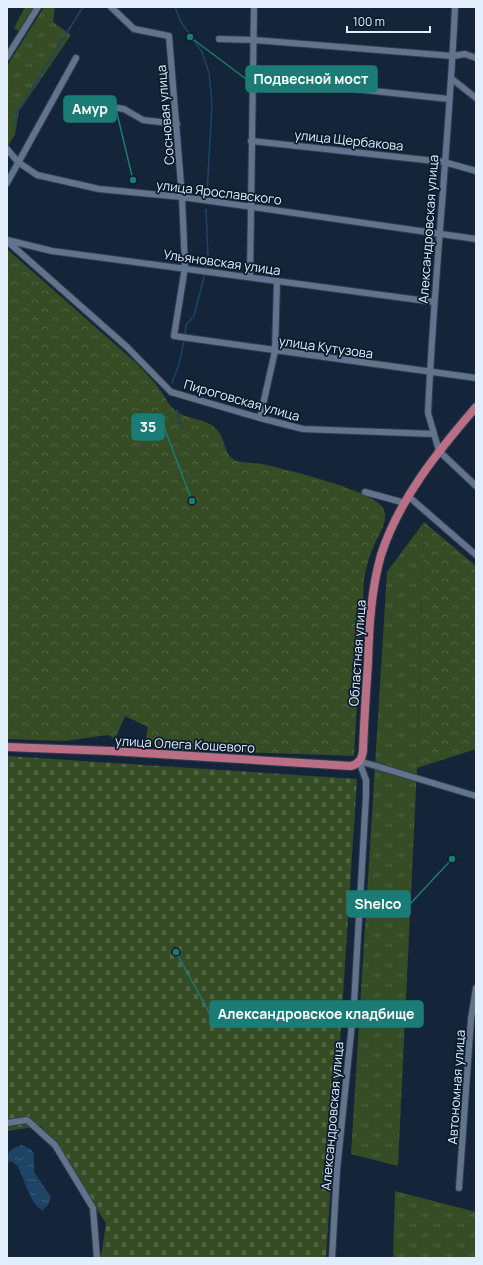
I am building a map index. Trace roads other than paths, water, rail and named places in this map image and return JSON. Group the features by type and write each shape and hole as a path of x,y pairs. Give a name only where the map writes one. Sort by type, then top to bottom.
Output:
{"main road":[{"name":"Областная улица","path":"360,761 363,751 370,608 381,555 392,527 407,500 439,451 476,408"},
{"name":"улица Олега Кошевого","path":"7,747 111,751 351,766 360,761"}],"street":[{"path":"7,57 38,7"},
{"name":"Сосновая улица","path":"111,7 134,29 169,36 177,124 185,267 174,336"},
{"path":"250,276 254,7"},
{"name":"Александровская улица","path":"439,451 428,413 429,373 444,162 452,79 455,7"},
{"path":"219,39 254,40 453,56 464,54 476,58"},
{"path":"7,183 76,58"},
{"path":"252,78 449,99"},
{"path":"452,79 476,98"},
{"path":"104,106 124,109 143,120 177,124"},
{"name":"улица Щербакова","path":"251,141 444,162 476,171"},
{"name":"улица Ярославского","path":"7,149 18,162 37,175 99,189 182,197 251,206 476,239"},
{"name":"Ульяновская улица","path":"7,241 52,251 185,267 434,302"},
{"name":"Пироговская улица","path":"7,241 127,346 172,392 303,429 434,434"},
{"path":"260,418 275,351 277,281"},
{"name":"улица Кутузова","path":"174,336 429,373 476,378"},
{"path":"439,451 476,486"},
{"path":"365,492 407,500 476,555"},
{"path":"360,761 476,796"},
{"name":"Александровская улица","path":"332,1258 337,1170 354,1004 364,849 366,780 360,761"},
{"name":"Автономная улица","path":"460,1188 471,1019 476,988"},
{"path":"7,1123 27,1120 55,1144 93,1208 97,1258"}],"water":[{"path":"22,1145 32,1150 34,1155 34,1172 51,1197 48,1205 43,1210 33,1201 18,1166 11,1161 7,1163 10,1151"}],"waterway":[{"path":"14,128 17,112 83,7"},
{"path":"175,7 181,22 202,52 209,73 212,104 207,194"},
{"path":"206,209 208,256 206,268"},
{"path":"185,335 186,325 194,316 205,273"},
{"path":"172,383 179,364 184,341"},
{"path":"177,410 182,429"}],"place":[{"name":"Подвесной мост","path":"190,37"},
{"name":"Амур","path":"133,180"},
{"name":"35","path":"192,501"},
{"name":"Shelco","path":"452,859"},
{"name":"Александровское кладбище","path":"176,952"}]}
